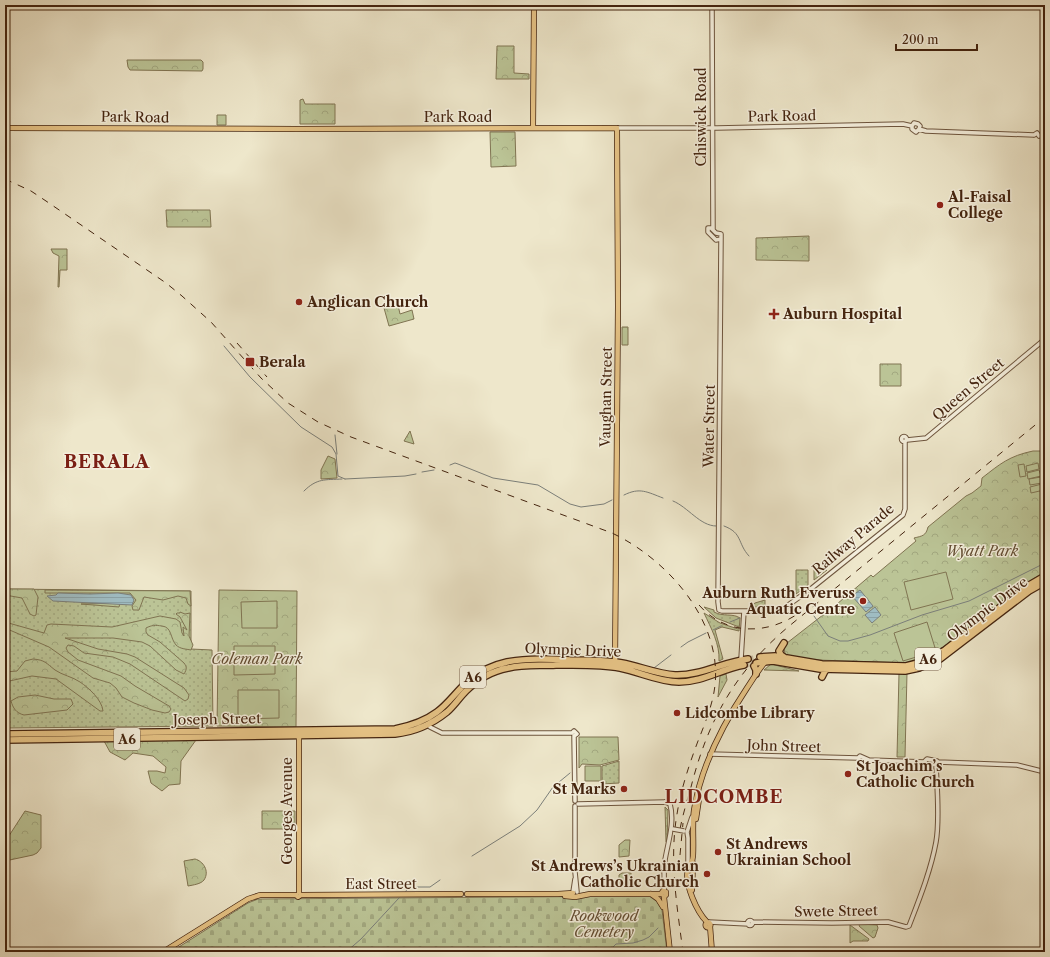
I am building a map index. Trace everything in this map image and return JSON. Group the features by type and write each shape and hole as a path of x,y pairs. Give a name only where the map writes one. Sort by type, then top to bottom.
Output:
{"highway":[{"name":"Olympic Drive","path":"773,659 786,658 822,664 906,666 918,663 945,650 1026,587 1045,576"},
{"name":"Olympic Drive","path":"760,657 809,668 829,669 905,671 929,665 940,659 1029,591 1045,582"},
{"path":"784,643 780,649 780,653 786,658"},
{"name":"Olympic Drive","path":"414,724 437,712 467,682 488,668 514,661 615,664 658,673 676,675 701,672 720,665 742,662 748,658"},
{"path":"756,674 755,664 773,659"},
{"name":"Olympic Drive","path":"429,726 449,710 473,685 492,673 513,667 549,662"},
{"path":"822,677 825,671 829,669"},
{"name":"Joseph Street","path":"5,740 384,729 414,724"},
{"name":"Joseph Street","path":"5,734 299,732 395,734 429,726"}],"main road":[{"path":"533,128 534,5"},
{"name":"Park Road","path":"5,128 617,128"},
{"name":"Vaughan Street","path":"615,664 618,313 617,128"},
{"path":"692,893 694,815 710,754 733,709 766,661"},
{"name":"Georges Avenue","path":"299,732 299,894"},
{"path":"694,837 700,790"},
{"path":"693,859 689,868 694,903 708,925 711,936 712,952"},
{"name":"East Street","path":"163,952 250,898 260,896 299,894 461,894 464,898 467,894 575,894"},
{"path":"575,894 663,894 670,952"},
{"path":"650,894 660,901 665,913"}],"street":[{"name":"Chiswick Road","path":"712,5 713,229 708,229 709,234 716,240 721,239"},
{"name":"Park Road","path":"617,128 712,128 903,124 912,126 914,123 920,126 919,129 926,131 1034,135 1037,133 1040,136 1045,136"},
{"path":"713,229 721,235 721,239"},
{"name":"Water Street","path":"721,239 718,606 719,610 722,611 744,611"},
{"name":"Queen Street","path":"906,441 926,438 1039,344 1045,337"},
{"path":"905,446 913,439"},
{"name":"Railway Parade","path":"744,611 780,611 812,588 903,515 905,510 906,441"},
{"path":"742,662 744,611"},
{"name":"Joseph Street","path":"414,724 418,725 425,723 438,734 573,735 576,804"},
{"name":"John Street","path":"710,754 924,762 924,760 927,760 937,761 937,764"},
{"path":"937,764 1017,765 1045,772"},
{"name":"Swete Street","path":"708,925 717,923 888,922 906,927 909,926 926,878 936,843 937,764"},
{"path":"689,825 692,810 700,790"},
{"path":"664,803 668,807 671,814"},
{"path":"575,894 576,804 669,803 671,829 665,861 663,894"},
{"path":"689,868 685,832 694,815"},
{"path":"671,829 685,832"}],"green space":[{"path":"497,46 514,46 514,73 529,74 529,79 496,79"},
{"path":"127,60 201,60 203,62 203,69 202,71 130,70"},
{"path":"303,99 305,104 335,104 335,124 300,124 300,100"},
{"path":"217,115 226,115 226,125 217,125"},
{"path":"490,132 515,132 516,166 491,167"},
{"path":"166,210 210,210 211,227 167,227"},
{"path":"809,236 809,261 756,260 756,238"},
{"path":"51,249 67,249 67,270 60,270 59,287 59,256 53,253"},
{"path":"398,305 400,314 412,310 414,319 389,326 384,308"},
{"path":"622,327 628,327 628,345 622,345"},
{"path":"880,364 901,364 901,386 880,386"},
{"path":"410,431 414,444 404,441"},
{"name":"Wyatt Park","path":"1033,451 1045,451 1045,572 1023,585 942,648 920,659 905,663 817,660 790,657 785,654 784,648 787,643 871,575 873,577 916,541 914,538 925,534 928,527 966,496 981,486 982,478 1005,461 1017,455"},
{"path":"328,456 335,459 337,478 321,479 321,470"},
{"path":"1038,463 1039,469 1027,472 1026,466"},
{"path":"1024,464 1026,476 1020,477 1018,465"},
{"path":"1039,470 1041,476 1028,479 1027,473"},
{"path":"1041,477 1042,483 1030,485 1029,479"},
{"path":"1042,484 1044,490 1031,493 1030,487"},
{"path":"796,570 808,570 808,585 796,594"},
{"path":"814,570 827,570 814,580"},
{"path":"946,572 953,599 911,610 904,582"},
{"path":"5,589 191,591 191,649 212,650 213,726 5,728"},
{"path":"5,589 34,589 38,597 36,615 34,616 30,614 22,598 5,595"},
{"path":"45,590 190,591 191,606 188,604 186,598 178,596 163,600 144,597 139,610 133,610 132,606 136,600 130,593 45,593"},
{"name":"Coleman Park","path":"219,590 297,591 296,727 217,726"},
{"path":"765,600 765,607 750,607 755,603"},
{"path":"277,601 277,628 242,628 241,602"},
{"path":"120,603 119,607 81,604"},
{"path":"704,607 714,610 714,612 717,613 740,618 739,631 722,627 715,630 723,659 719,661 717,642 704,613 720,623 738,629 739,627 716,618"},
{"path":"180,612 185,614 190,613 189,636 193,645 191,650 181,648 176,645 168,628 157,625 146,628 146,632 184,663 186,666 186,671 184,674 176,670 150,646 142,642 113,638 65,638 98,649 127,654 135,657 184,688 189,695 188,699 185,701 130,664 113,657 84,653 74,646 68,645 66,648 68,652 78,660 121,676 169,706 171,709 169,712 165,713 152,710 122,697 116,688 110,683 93,678 49,647 5,628 5,622 44,633 47,625 51,624 112,627 160,616 176,619 180,622 184,636 183,627 187,630 180,617 176,614"},
{"path":"927,622 936,651 903,661 894,633"},
{"path":"234,646 275,646 275,674 234,675"},
{"path":"33,659 43,661 58,672 77,680 84,685 98,699 103,711 100,711 56,679 32,676 5,682 5,672 17,671 25,661"},
{"path":"771,664 799,671 764,670"},
{"path":"899,673 907,673 905,757 897,757"},
{"path":"726,674 727,680 718,697 720,676"},
{"path":"238,690 279,690 279,718 238,719"},
{"path":"35,695 54,699 71,699 73,704 67,710 24,715 17,712 11,701 18,697"},
{"path":"579,737 618,737 619,760 600,765 582,764 579,768"},
{"path":"196,740 181,761 180,784 169,785 162,791 151,783 148,771 165,773 166,767 153,756 133,753 125,760 110,752 104,741"},
{"path":"619,761 619,783 602,784 602,766"},
{"path":"585,766 601,766 601,781 585,781"},
{"path":"665,807 668,810 667,842 666,842"},
{"path":"25,811 41,815 41,848 33,855 5,861 5,842"},
{"path":"262,811 295,811 295,829 262,829"},
{"path":"625,840 630,840 629,856 619,857 619,845"},
{"path":"195,859 201,862 205,867 206,877 197,884 188,886 184,861"},
{"path":"622,873 631,873 631,883 619,883 619,875"},
{"name":"Rookwood Cemetery","path":"651,896 656,900 662,910 667,952 171,952 248,903 258,899"},
{"path":"860,924 877,925 878,928 875,937 873,938 859,926"},
{"path":"850,925 869,939 868,941 853,941 850,943"}],"water":[{"name":"Auburn Ruth Everuss Aquatic Centre","path":"860,590 873,606 866,612 852,596"},
{"path":"58,593 118,593 131,595 134,600 132,605 53,601 47,596 56,595"},
{"path":"875,607 881,615 872,623 865,615"}],"waterway":[{"path":"224,346 250,377 301,427 332,447 336,454 338,476 345,479"},
{"path":"335,435 337,454"},
{"path":"450,465 455,463 493,478 538,485 570,504 581,507 604,504 612,500"},
{"path":"422,472 434,470"},
{"path":"345,479 405,476 416,474"},
{"path":"304,491 317,482 342,479"},
{"path":"624,495 635,491 644,491 663,498"},
{"path":"673,501 684,507 699,520 716,526"},
{"path":"724,526 737,535 749,556"},
{"path":"814,616 828,636 840,641 848,641 870,635 922,615 969,601 1045,563"},
{"path":"730,622 740,618"},
{"path":"713,630 721,626"},
{"path":"681,647 706,633"},
{"path":"654,668 671,655"},
{"path":"472,856 520,826 537,810 553,787 570,773"},
{"path":"406,891 409,887 430,887 440,880"},
{"path":"346,952 361,939 399,898"},
{"path":"608,952 616,944 633,943 643,940 649,937 658,928"}],"tunnel":[{"path":"748,659 760,657"},
{"path":"744,665 756,663"}],"railway":[{"path":"5,179 31,191 166,283 211,322 261,378 288,403 318,422 351,437 612,533 633,545 654,560 672,578 689,598 702,619 711,643 715,667 713,698 686,777 681,795 675,831 675,883 683,952"},
{"path":"237,343 267,377"},
{"path":"680,829 698,763 715,719 738,680 753,662 769,644 788,627 1045,417"},
{"path":"699,605 709,615 721,622 733,627 746,629 759,629 771,626 784,622 796,615"},
{"path":"680,855 683,823"}],"place":[{"name":"Al-Faisal College","path":"940,205"},
{"name":"Anglican Church","path":"299,302"},
{"name":"Auburn Hospital","path":"774,314"},
{"name":"Berala","path":"250,362"},
{"name":"Auburn Ruth Everuss Aquatic Centre","path":"863,601"},
{"name":"Lidcombe Library","path":"677,713"},
{"name":"St Joachim’s Catholic Church","path":"848,774"},
{"name":"St Marks","path":"624,789"},
{"name":"St Andrews Ukrainian School","path":"718,852"},
{"name":"St Andrews’s Ukrainian Catholic Church","path":"707,874"}],"district":[{"name":"BERALA","path":"107,462"},
{"name":"LIDCOMBE","path":"724,797"}]}
